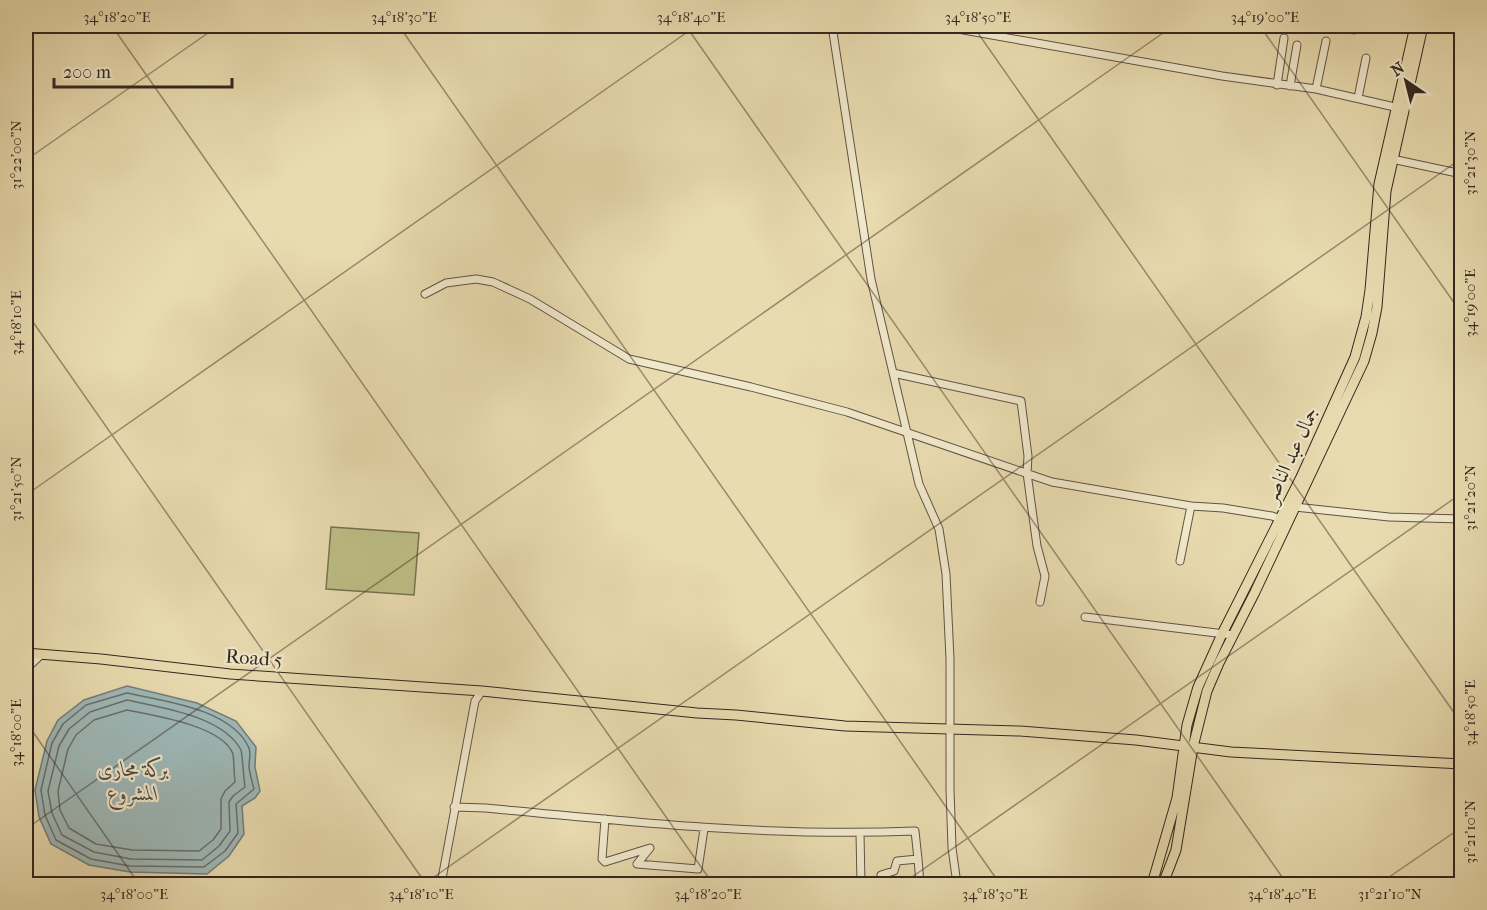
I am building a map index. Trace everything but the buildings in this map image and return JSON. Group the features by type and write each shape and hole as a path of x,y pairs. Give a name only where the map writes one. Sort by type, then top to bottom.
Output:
{"main road":[{"name":"جمال عبد الناصر","path":"1163,885 1176,850 1188,746 1187,725 1198,687 1222,634 1284,521 1295,507 1364,362 1372,333 1380,278 1386,191 1415,26"},
{"name":"جمال عبد الناصر","path":"1152,885 1178,798 1188,746 1207,691 1355,357 1370,290 1379,184 1424,26"},
{"name":"Road 5","path":"26,653 230,674 482,691 837,726 950,728 1083,735 1231,752 1461,765"}],"street":[{"path":"832,26 871,279 919,484 939,529 946,574 952,838 957,885"},
{"path":"941,26 1276,85 1316,89 1401,108"},
{"path":"1276,85 1284,38"},
{"path":"1316,89 1326,41"},
{"path":"1290,86 1297,45"},
{"path":"1358,98 1366,58"},
{"path":"1392,159 1461,174"},
{"path":"425,294 446,283 476,279 493,282 530,299 629,359 847,412 1052,482 1191,506 1223,508 1272,516 1284,521"},
{"path":"893,373 1021,400 1028,456 1027,473 1037,546 1045,576 1040,602"},
{"path":"1180,561 1191,506"},
{"path":"1295,507 1389,517 1461,519"},
{"path":"1085,616 1233,635"},
{"path":"26,669 41,656"},
{"path":"441,885 475,701 482,691"},
{"path":"454,807 486,808 704,829 860,833 915,831 920,885"},
{"path":"605,819 602,859 604,862 650,848 637,864 698,868 704,829"},
{"path":"860,833 861,885"},
{"path":"881,885 881,875 894,871 897,861 918,859"}],"green space":[{"path":"331,527 419,533 414,595 326,589"}],"water":[{"name":"بركة مجارى المشروع","path":"127,686 197,703 236,721 256,747 255,767 260,791 255,798 242,806 244,834 229,856 207,874 130,872 89,865 51,844 39,817 35,790 47,741 58,720 84,700"}]}
